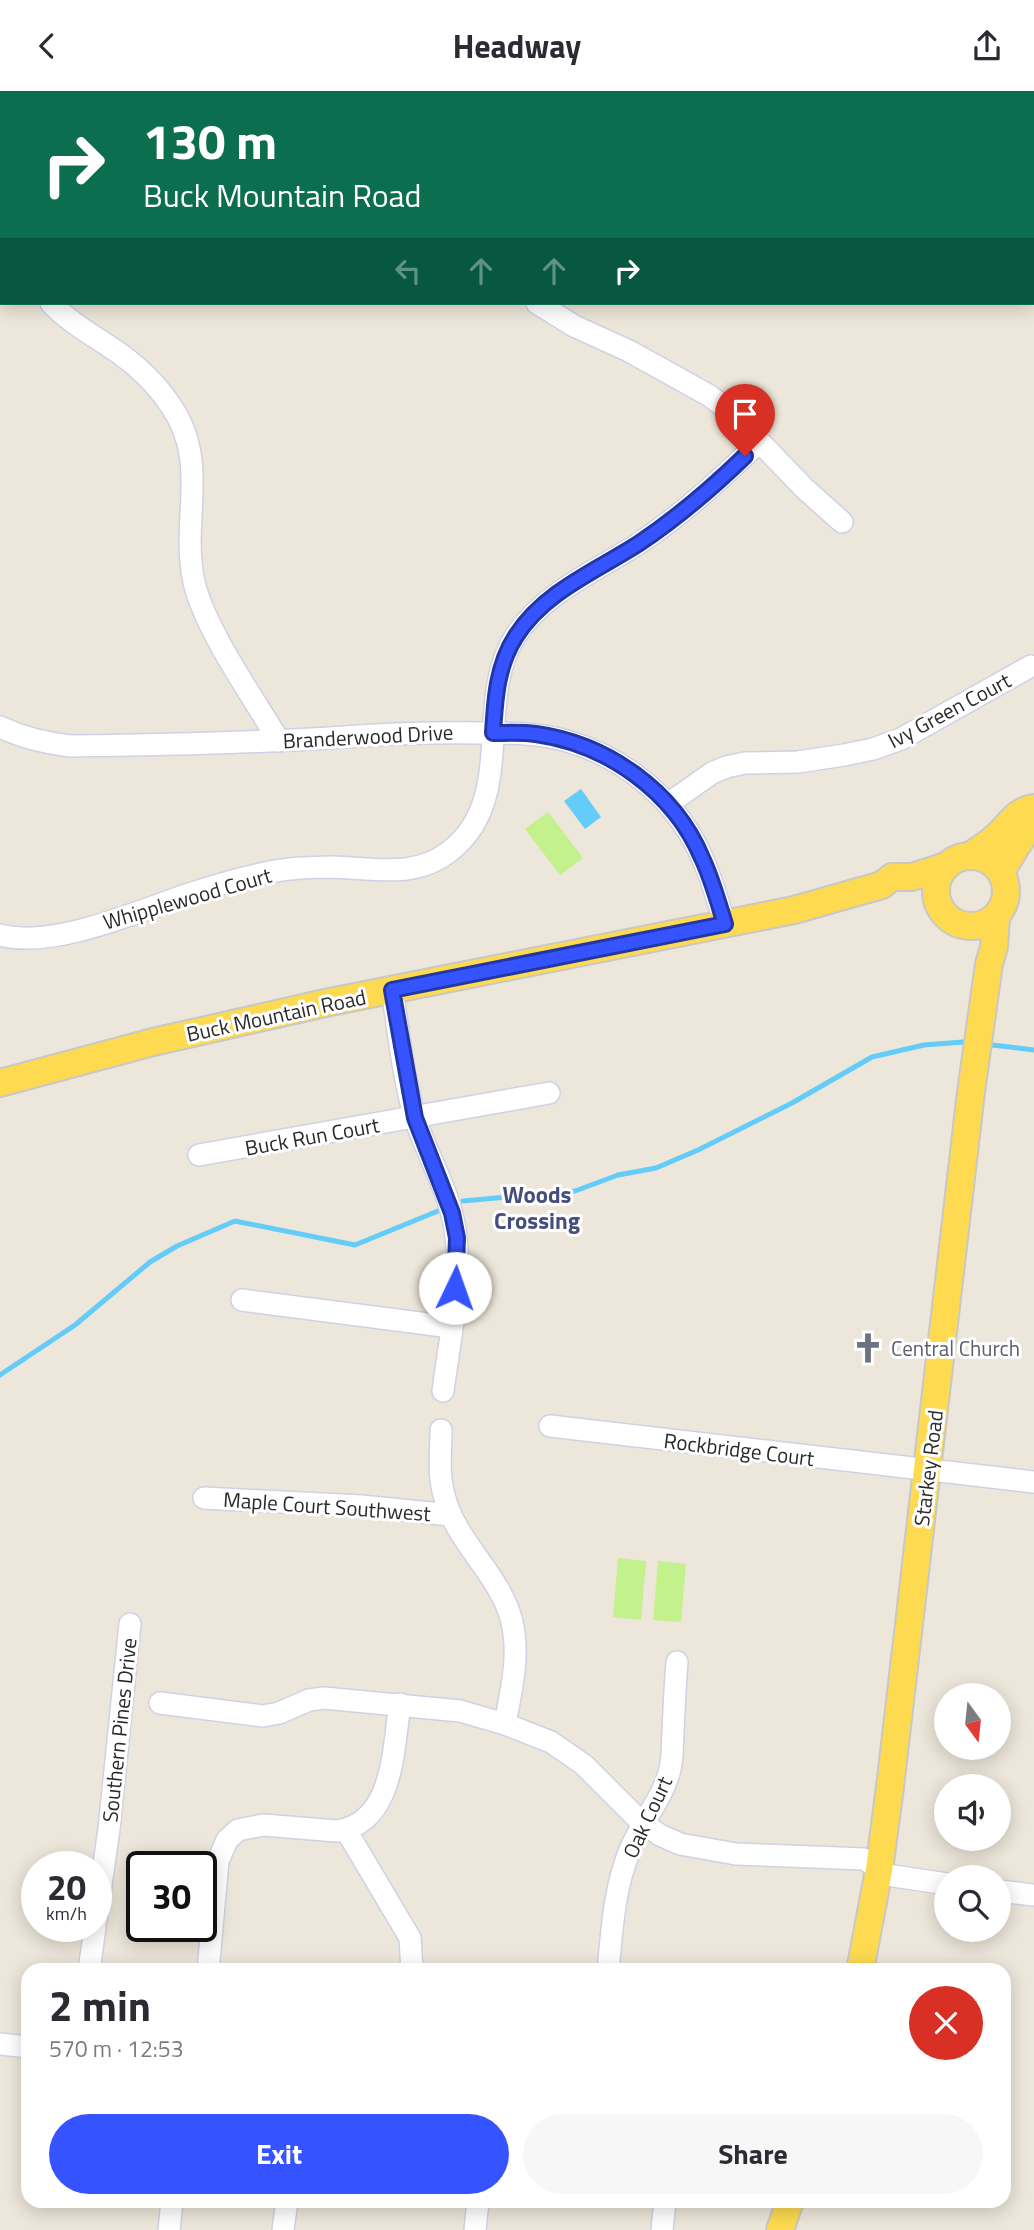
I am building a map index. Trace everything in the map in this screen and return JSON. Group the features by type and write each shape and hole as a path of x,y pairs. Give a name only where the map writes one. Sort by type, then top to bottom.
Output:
{"main road":[{"path":"971,855 998,836 1013,818 1025,809 1034,808"},
{"path":"1001,871 1034,822"},
{"path":"939,907 936,885 946,866 962,856 971,855 993,863 1001,871 1006,883 1007,895 1003,907 986,923 975,927 963,926"},
{"name":"Buck Mountain Road","path":"0,1083 153,1042 392,990 794,911 882,885 892,877 912,877 946,866"},
{"path":"882,885 890,892 919,898 939,907 945,915 963,926 989,964"},
{"name":"Starkey Road","path":"862,1963 879,1870 971,1092 989,964 994,947 996,916"},
{"path":"780,2230 788,2208"}],"street":[{"path":"53,305 81,329 113,348 137,368 159,390 177,417 190,449 193,471 191,558 199,598 219,641 279,741"},
{"path":"540,305 574,326 629,351 710,396 732,413 803,488 842,522"},
{"name":"Whipplewood Court","path":"0,935 24,940 44,939 268,872 308,867 393,871 413,869 448,853 463,840 484,804 489,784 498,677 516,636 530,618 578,579 637,545 675,518 716,484 759,442"},
{"name":"Ivy Green Court","path":"668,804 712,773 726,767 745,762 798,762 845,755 901,739 1031,666"},
{"name":"Branderwood Drive","path":"0,727 45,743 70,746 279,741 430,731 535,734 567,741 593,750 646,782 668,804 688,830 702,856 725,924"},
{"path":"392,990 415,1118 427,1153 446,1193 457,1238 457,1269 443,1391"},
{"name":"Buck Run Court","path":"199,1155 549,1093"},
{"path":"242,1300 451,1327"},
{"name":"Rockbridge Court","path":"550,1426 1034,1482"},
{"path":"441,1430 440,1476 444,1497 451,1515 502,1595 512,1620 516,1641 516,1668 505,1724"},
{"name":"Maple Court Southwest","path":"204,1498 361,1506 451,1515"},
{"name":"Southern Pines Drive","path":"106,1851 130,1624"},
{"name":"Oak Court","path":"609,1963 615,1906 629,1851 666,1783 671,1766 677,1663"},
{"path":"160,1703 263,1716 279,1713 309,1700 324,1698 460,1711 505,1724 561,1748 584,1765 642,1823 680,1845 736,1854 863,1859 879,1870 904,1879 934,1882"},
{"path":"209,1963 218,1861 227,1840 238,1830 263,1825 337,1831 363,1822 379,1803 389,1773 400,1704"},
{"path":"346,1830 410,1938 412,1963"},
{"path":"1011,1892 1034,1895"},
{"path":"90,1963 93,1942"},
{"path":"0,2044 21,2046"},
{"path":"169,2230 171,2208"},
{"path":"283,2230 286,2208"},
{"path":"475,2230 477,2208"},
{"path":"662,2230 664,2208"}],"green space":[{"path":"548,812 583,858 560,875 525,829"},
{"path":"618,1558 646,1561 641,1620 613,1617"},
{"path":"658,1561 686,1564 681,1622 653,1620"}],"water":[{"path":"581,789 601,817 585,829 564,801"}],"waterway":[{"path":"463,1201 575,1191 618,1175 656,1168 792,1103 872,1057 924,1045 963,1042"},
{"path":"992,1045 1034,1050"},
{"path":"0,1375 75,1325 150,1262 177,1246 235,1221 355,1245 438,1211"}],"place":[{"name":"Central Church","path":"868,1348"}],"district":[{"name":"Woods Crossing","path":"537,1207"}],"route":[{"path":"455,1288 457,1238 452,1213 415,1118 392,990 725,924 702,856 688,830 646,782 593,750 567,741 535,734 493,733 498,677 505,656 530,618 549,600 675,518 745,456"}]}
